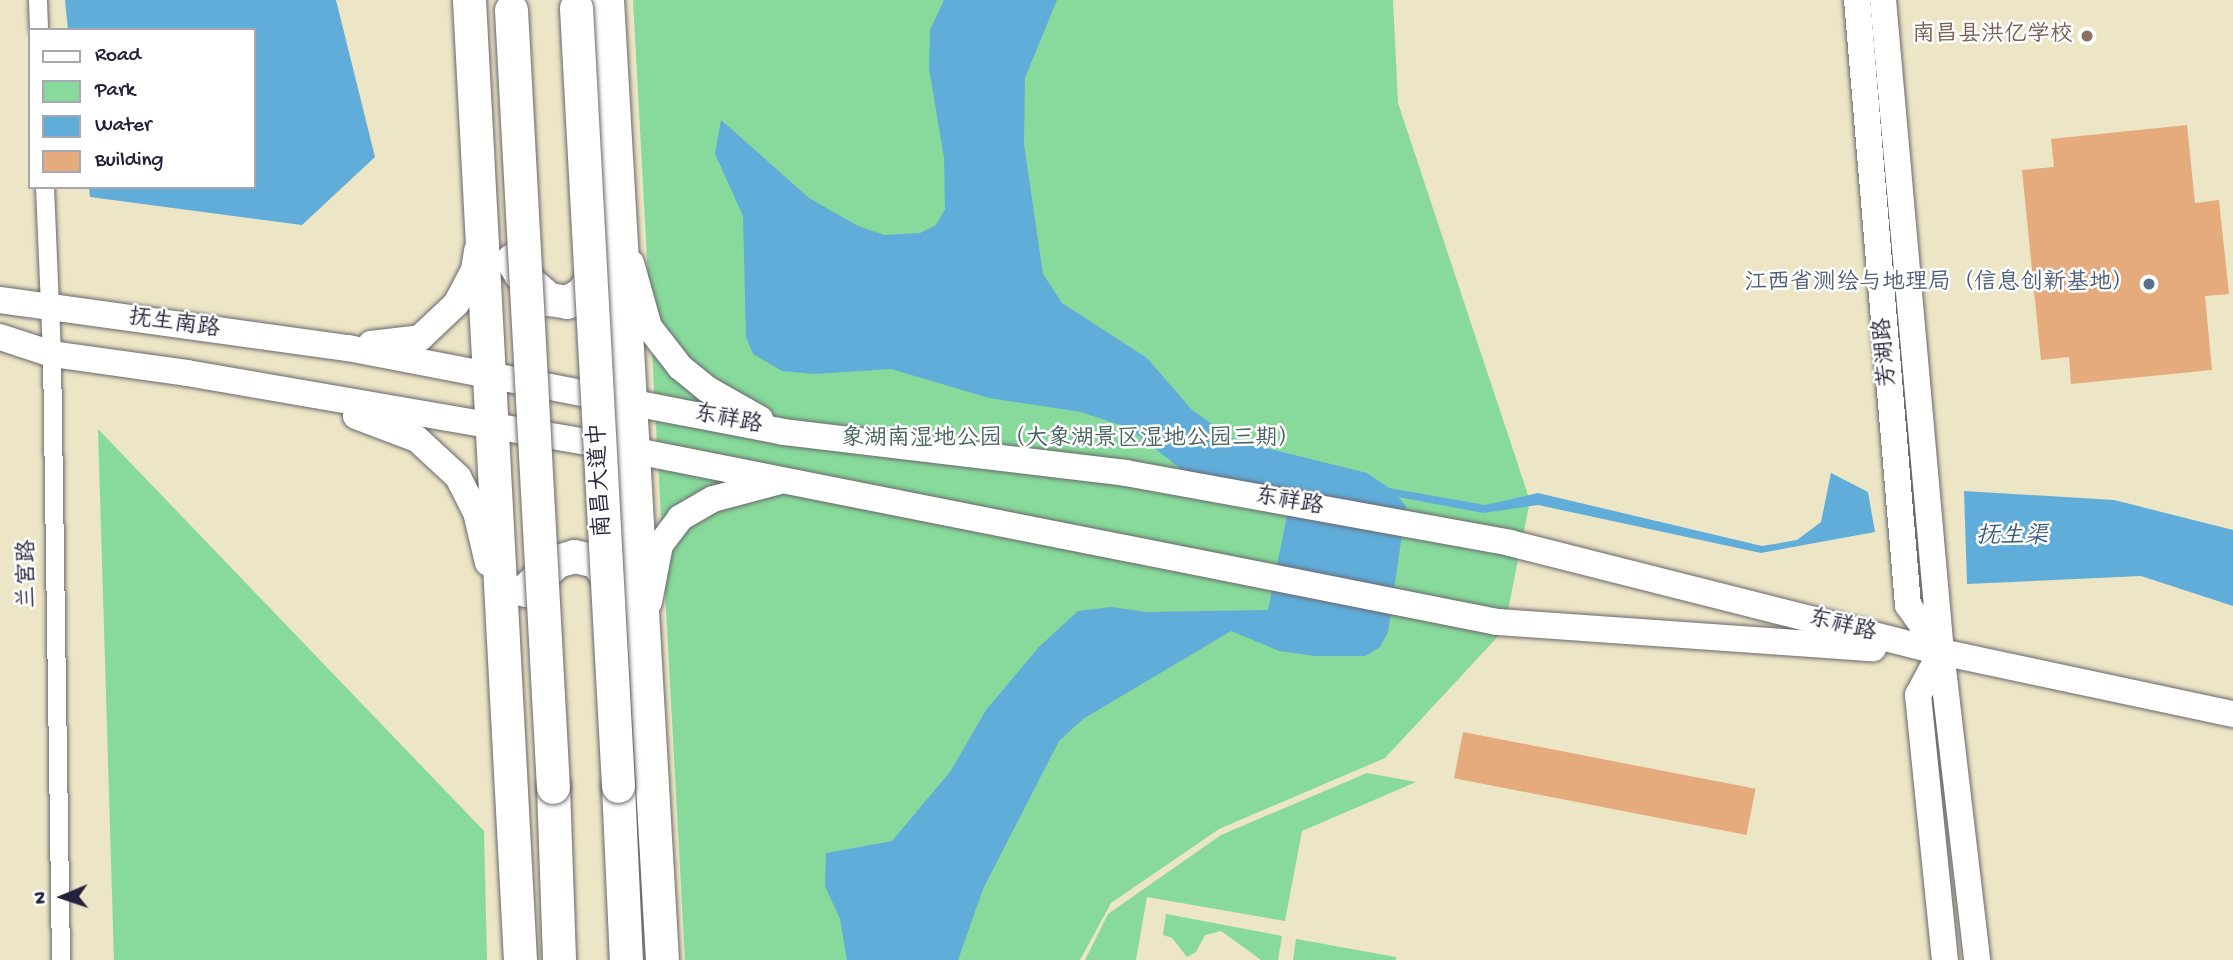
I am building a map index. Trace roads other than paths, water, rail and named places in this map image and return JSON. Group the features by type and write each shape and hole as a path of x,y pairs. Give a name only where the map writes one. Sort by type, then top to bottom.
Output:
{"highway":[{"path":"469,0 483,209 520,960"},
{"path":"586,3 619,219 641,645 662,960"},
{"name":"南昌大道中","path":"586,3 626,960"},
{"path":"510,5 559,960"},
{"path":"483,209 521,275 549,299 567,302 581,294 601,271 619,219"},
{"path":"503,629 526,588 557,561 574,556 596,561 614,582 641,645"}],"main road":[{"name":"芳湖路","path":"1857,0 1908,605 1941,652"},
{"name":"芳湖路","path":"1883,0 1941,652 1977,960"},
{"path":"348,348 420,338 456,303 474,270 483,209"},
{"path":"619,219 649,327 680,367 707,389 783,432"},
{"name":"抚生南路","path":"0,300 348,348"},
{"name":"抚生南路","path":"0,337 52,354 299,394"},
{"name":"东祥路","path":"348,348 783,432 1126,473 1510,543 1941,652 2233,714"},
{"path":"299,394 417,439 458,477 476,512 503,629"},
{"name":"东祥路","path":"299,394 631,450 1497,622 1941,652"},
{"path":"641,645 660,545 680,518 713,499 783,480"},
{"path":"1941,652 1918,695 1945,960"}],"street":[{"path":"38,0 39,28"},
{"name":"兰宫路","path":"45,189 52,354 61,960"}],"water":[{"path":"65,0 336,0 375,157 302,225 90,197 89,189 256,189 256,28 68,28"},
{"path":"944,0 1057,0 1025,78 1024,144 1043,274 1062,303 1147,358 1192,410 1237,441 1367,473 1389,488 1485,505 1538,493 1762,546 1797,540 1821,522 1831,473 1868,492 1875,532 1761,553 1538,505 1483,513 1398,497 1406,506 1388,632 1380,647 1365,656 1315,656 1279,651 1231,631 1083,719 1059,741 983,889 958,960 847,960 840,919 825,886 826,853 892,841 950,772 986,710 1039,647 1078,611 1111,607 1147,612 1268,610 1291,496 1182,470 1129,428 1081,412 989,398 891,369 814,374 782,371 753,354 746,337 743,216 715,154 721,120 809,198 858,226 884,235 920,233 936,225 945,209 944,158 929,68 930,30"},
{"name":"抚生渠","path":"1964,491 2114,500 2233,530 2233,606 2141,576 1967,584"}],"place":[{"name":"南昌县洪亿学校","path":"2087,36"},
{"name":"江西省测绘与地理局（信息创新基地）","path":"2149,284"}],"park label":[{"name":"象湖南湿地公园（大象湖景区湿地公园三期）","path":"1071,440"}]}
